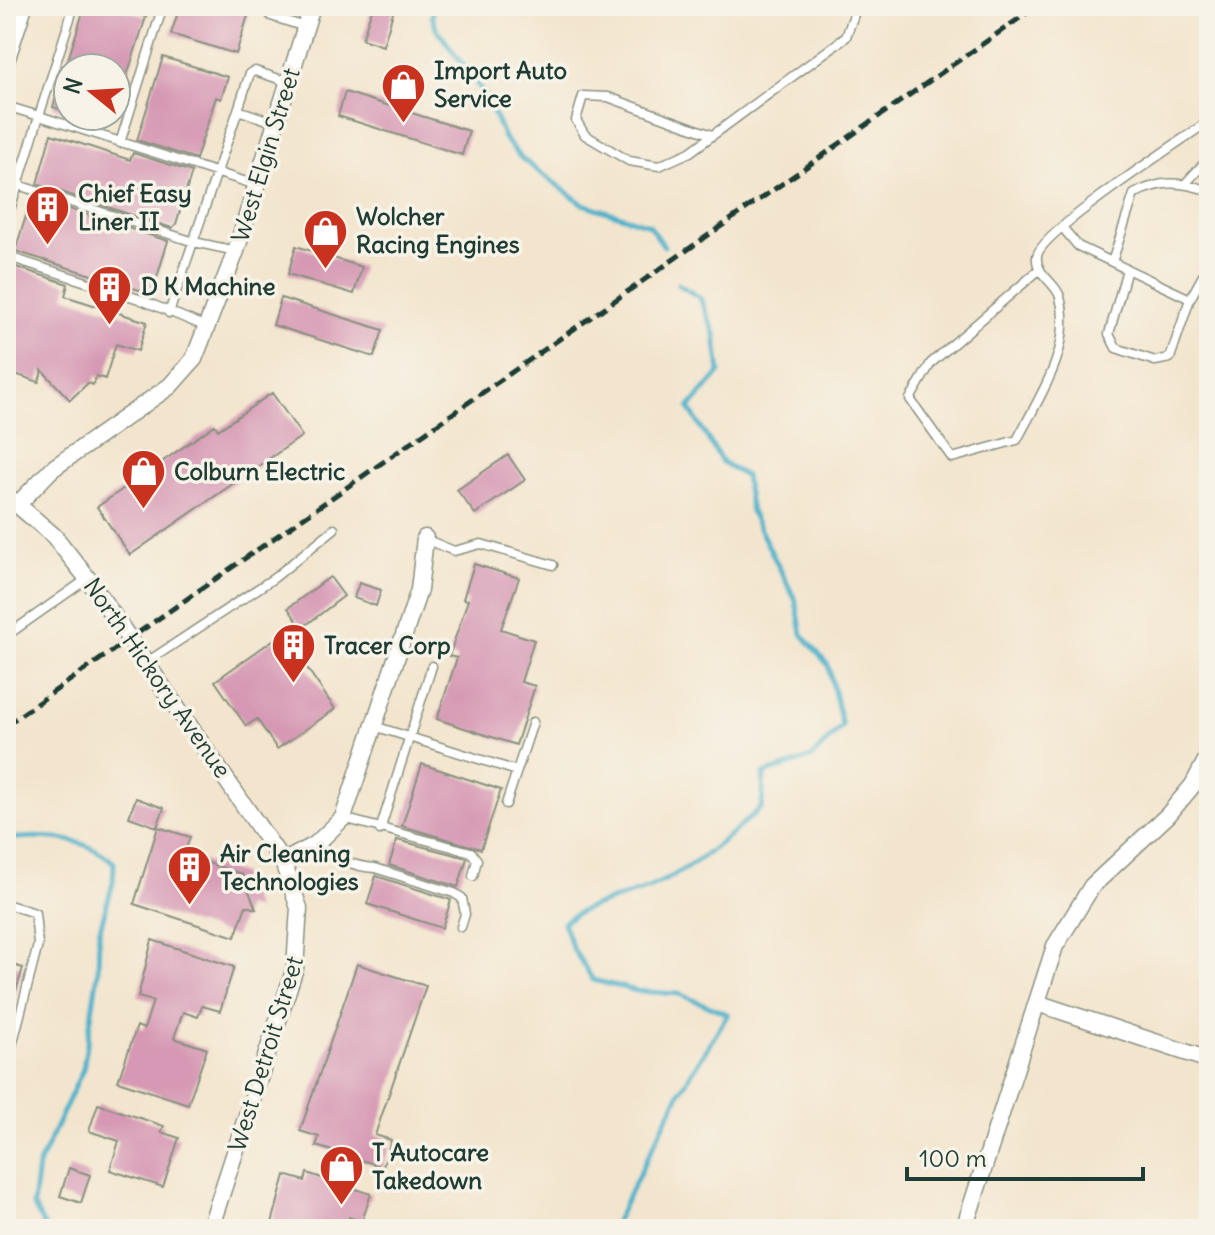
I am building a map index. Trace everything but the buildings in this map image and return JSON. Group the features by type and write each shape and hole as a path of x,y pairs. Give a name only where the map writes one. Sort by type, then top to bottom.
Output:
{"street":[{"path":"6,61 24,6"},
{"name":"West Elgin Street","path":"13,499 183,374 209,328 236,251 312,6"},
{"name":"North Hickory Avenue","path":"13,499 54,536 88,579 283,862"},
{"path":"283,862 315,845 343,818 419,590 425,538"},
{"path":"964,1229 1055,946 1092,886 1168,815 1193,785 1209,755"},
{"name":"West Detroit Street","path":"210,1229 295,968 299,908 283,862"},
{"path":"1037,1003 1209,1060"}],"lane":[{"path":"6,222 74,6"},
{"path":"120,143 163,8 152,6"},
{"path":"270,6 271,16 306,27"},
{"path":"712,135 608,97 583,96 576,120 585,135 629,161 659,166 690,152 846,37 857,6"},
{"path":"169,313 250,73 255,71 289,82"},
{"path":"6,106 256,185"},
{"path":"238,110 276,123"},
{"path":"1039,270 931,363 910,399 952,458 1017,440 1053,370 1063,334 1060,295 1039,270 1037,255 1042,245 1062,227 1209,121"},
{"path":"1186,183 1209,158"},
{"path":"6,181 194,242 236,251"},
{"path":"1113,259 1134,194 1155,183 1186,183 1209,191"},
{"path":"1062,227 1078,246 1113,259 1127,269 1190,299"},
{"path":"6,256 139,299 209,328"},
{"path":"1127,269 1109,334 1116,348 1155,361 1170,358 1190,299 1209,265"},
{"path":"147,662 274,578 334,529"},
{"path":"425,538 454,551 481,544 553,565"},
{"path":"6,636 88,579"},
{"path":"380,830 432,666"},
{"path":"506,804 533,722"},
{"path":"374,726 517,771"},
{"path":"343,818 380,830 400,830 471,852 477,860 473,876"},
{"path":"315,845 337,859 454,893 462,898 465,914 461,927"},
{"path":"6,904 35,913 38,945 6,1069"}],"waterway":[{"path":"434,6 432,16 436,28 487,98 504,138 522,159 583,204 649,225 664,246"},
{"path":"612,1229 681,1090 728,1014 679,994 637,991 593,980 573,949 563,923 593,906 665,880 695,862 762,807 764,774 811,758 842,726 828,665 802,634 796,601 751,512 745,476 722,462 689,408 720,372 715,334 700,298 678,284"},
{"path":"6,839 35,837 77,842 91,847 114,863 113,883 99,932 98,973 83,1069 38,1166 33,1205 46,1229"}],"railway":[{"path":"6,725 1037,6"}],"place":[{"name":"Import Auto Service","path":"403,124"},
{"name":"Chief Easy Liner II","path":"47,247"},
{"name":"Wolcher Racing Engines","path":"325,270"},
{"name":"D K Machine","path":"110,326"},
{"name":"Colburn Electric","path":"143,511"},
{"name":"Tracer Corp","path":"293,685"},
{"name":"Air Cleaning Technologies","path":"189,907"},
{"name":"T Autocare Takedown","path":"341,1206"}]}
